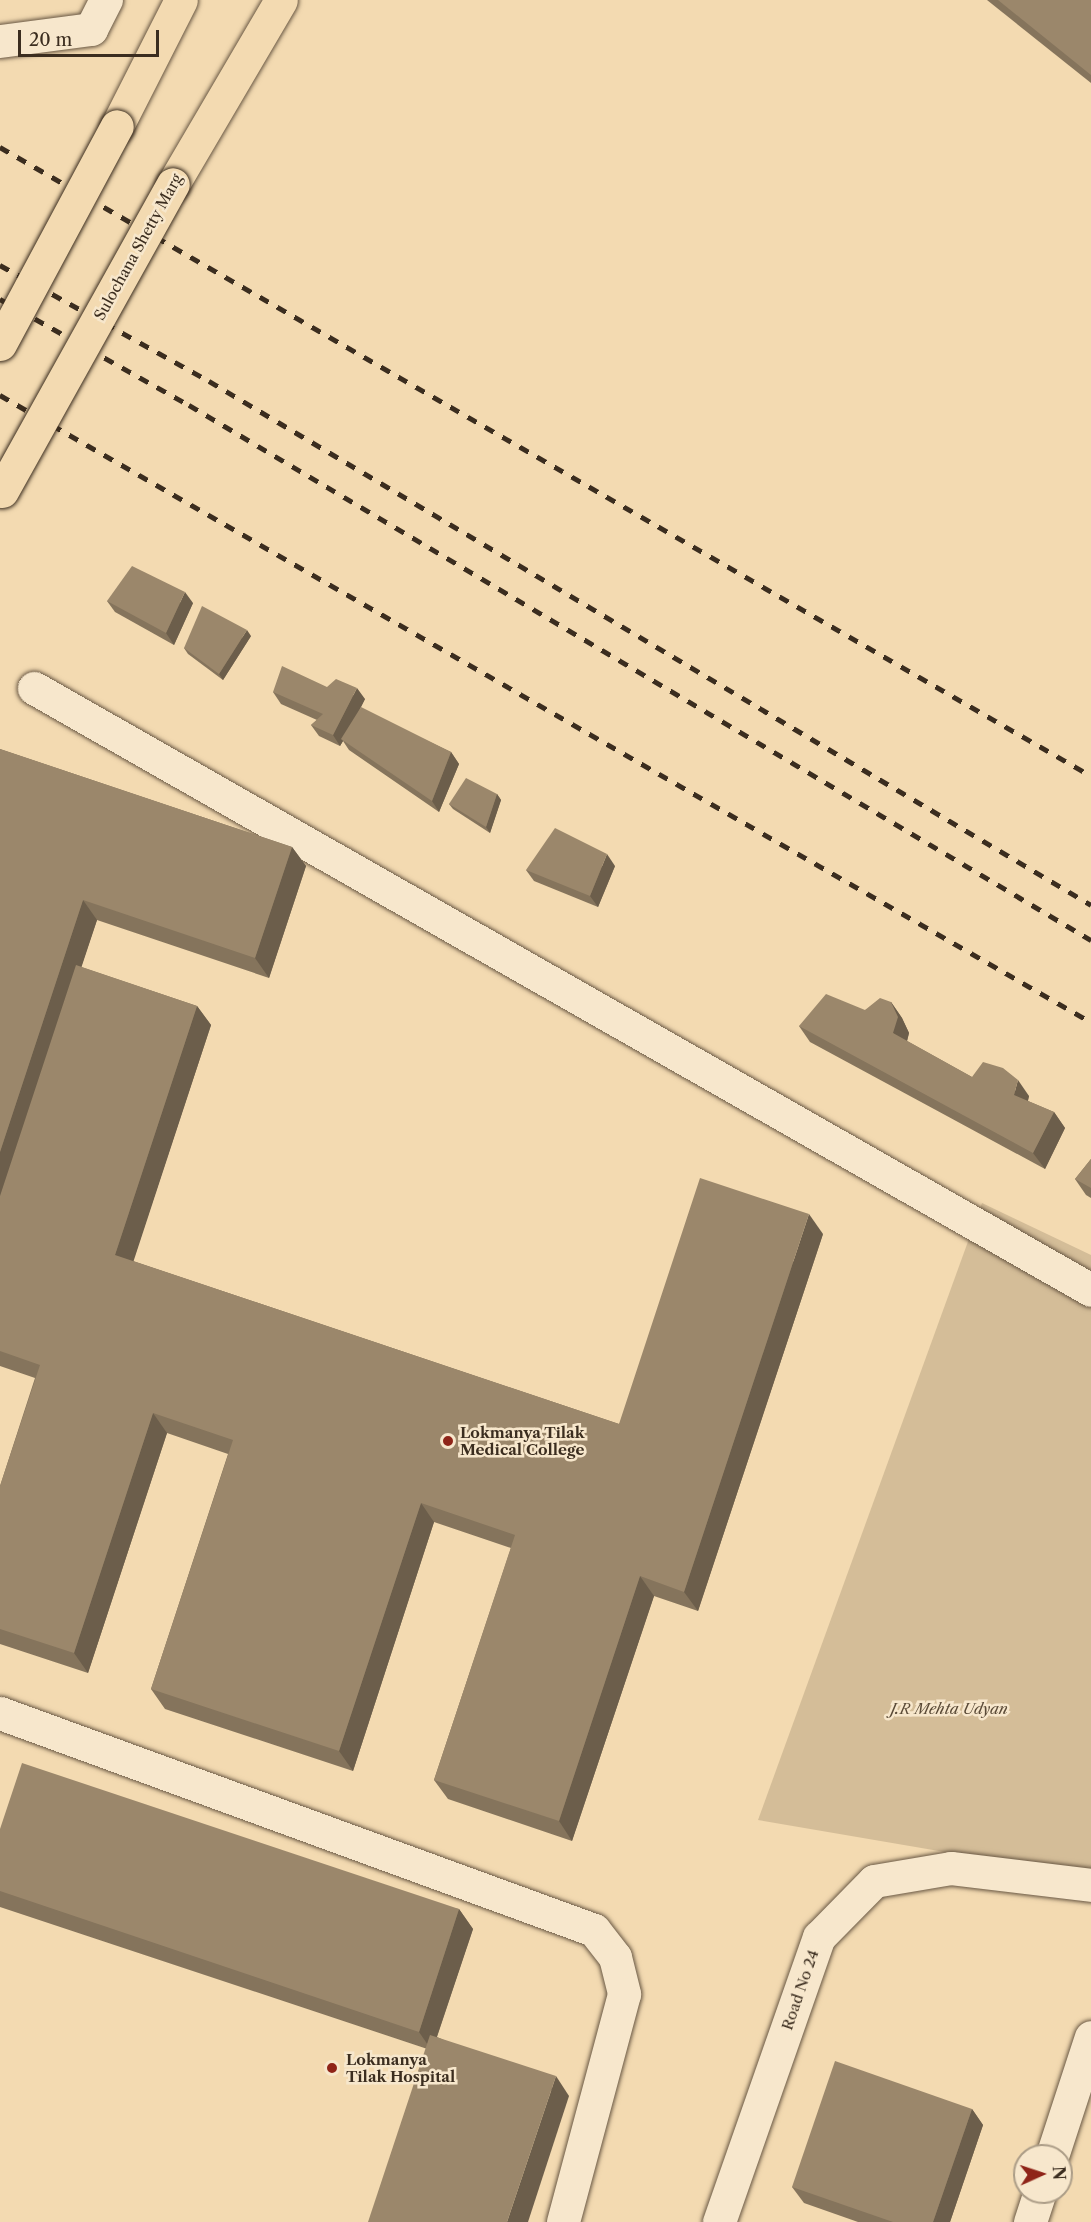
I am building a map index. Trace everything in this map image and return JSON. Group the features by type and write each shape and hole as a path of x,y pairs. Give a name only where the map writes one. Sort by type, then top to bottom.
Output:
{"main road":[{"path":"0,344 117,126 181,0"},
{"name":"Sulochana Shetty Marg","path":"1,493 173,184 281,0"}],"street":[{"path":"0,41 91,29 106,0"},
{"path":"34,688 1091,1290"},
{"path":"0,1713 594,1930 615,1957 624,1994 563,2222"},
{"name":"Road No 24","path":"719,2222 819,1937 874,1881 951,1868 1091,1885"},
{"path":"1056,2144 1091,2037"},
{"path":"1030,2222 1036,2204"}],"green space":[{"name":"J.R Mehta Udyan","path":"982,1203 1091,1255 1091,1877 758,1820"}],"building":[{"path":"998,0 1091,0 1091,75"},
{"path":"132,566 185,592 166,633 107,601"},
{"path":"202,606 247,630 219,674 184,648"},
{"path":"282,666 327,687 336,679 357,688 333,735 311,725 323,714 273,692"},
{"path":"361,707 451,752 432,801 341,739"},
{"path":"0,749 292,847 255,958 83,900 0,1152"},
{"path":"466,778 497,794 486,827 449,804"},
{"path":"555,828 607,854 590,896 526,870"},
{"path":"76,965 197,1006 115,1255 619,1424 700,1178 809,1214 684,1592 640,1576 559,1821 434,1780 515,1535 421,1503 339,1751 151,1689 233,1440 153,1413 74,1653 0,1629 0,1486 40,1365 0,1351 0,1196"},
{"path":"826,994 865,1010 880,998 891,1002 898,1017 893,1033 972,1077 983,1062 1003,1068 1018,1080 1014,1095 1054,1112 1033,1153 799,1026"},
{"path":"1091,1159 1091,1188 1075,1179"},
{"path":"22,1763 459,1909 419,2032 0,1891 0,1829"},
{"path":"430,2035 556,2076 507,2222 368,2222"},
{"path":"835,2061 972,2109 933,2222 893,2222 792,2187"}],"railway":[{"path":"0,147 1091,776"},
{"path":"0,265 209,381 1091,905"},
{"path":"0,299 189,405 1091,940"},
{"path":"0,395 1091,1022"}],"place":[{"name":"Lokmanya Tilak Medical College","path":"448,1441"},
{"name":"Lokmanya Tilak Hospital","path":"332,2068"}]}
